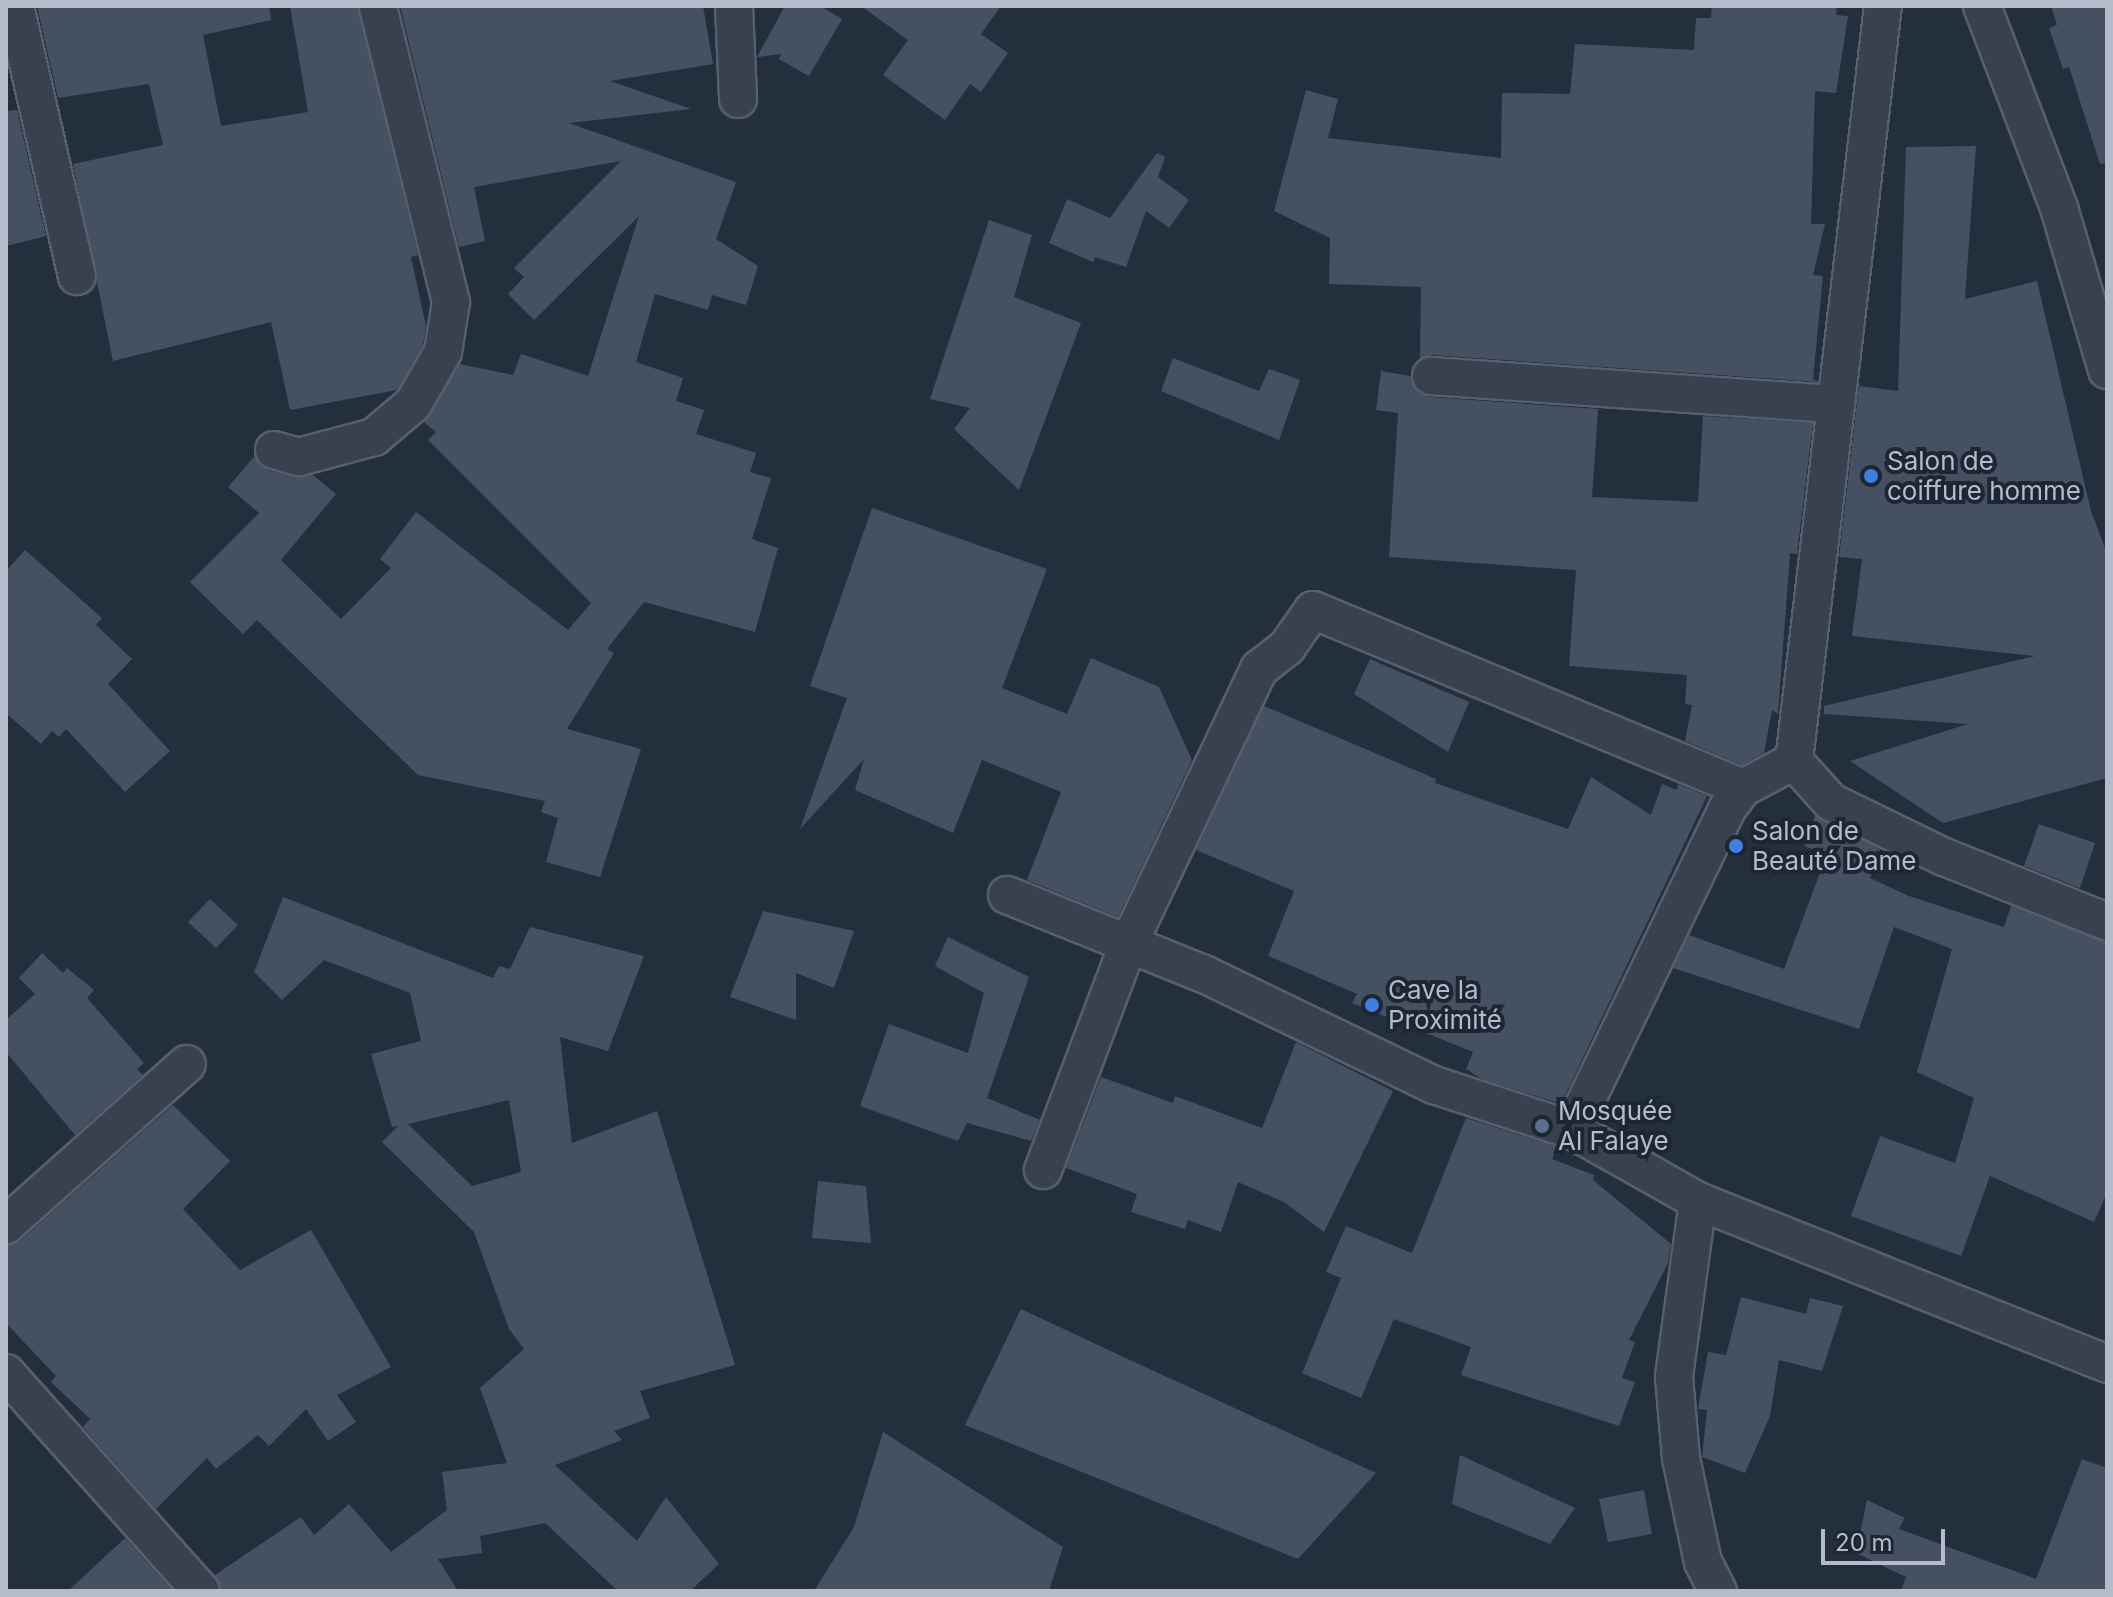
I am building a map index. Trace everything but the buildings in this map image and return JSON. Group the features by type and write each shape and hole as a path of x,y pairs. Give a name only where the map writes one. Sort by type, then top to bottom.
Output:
{"street":[{"path":"15,6 77,276"},
{"path":"274,450 299,457 374,437 413,404 443,352 451,302 378,6"},
{"path":"734,6 738,99"},
{"path":"1883,6 1794,761 1831,802 1944,857 2107,922"},
{"path":"1982,6 2059,208 2107,370"},
{"path":"1431,376 1836,404"},
{"path":"1043,1170 1128,945 1259,669 1287,647 1313,610 1743,788"},
{"path":"1572,1130 1727,809 1743,788 1794,761"},
{"path":"1007,895 1204,974 1434,1085 1572,1130 1698,1201 2107,1364"},
{"path":"6,1225 187,1064"},
{"path":"1698,1201 1674,1377 1681,1458 1703,1562 1718,1591"},
{"path":"6,1373 201,1591"}],"place":[{"name":"Salon de coiffure homme","path":"1871,476"},
{"name":"Salon de Beauté Dame","path":"1736,846"},
{"name":"Cave la Proximité","path":"1372,1005"},
{"name":"Mosquée Al Falaye","path":"1542,1126"}]}
